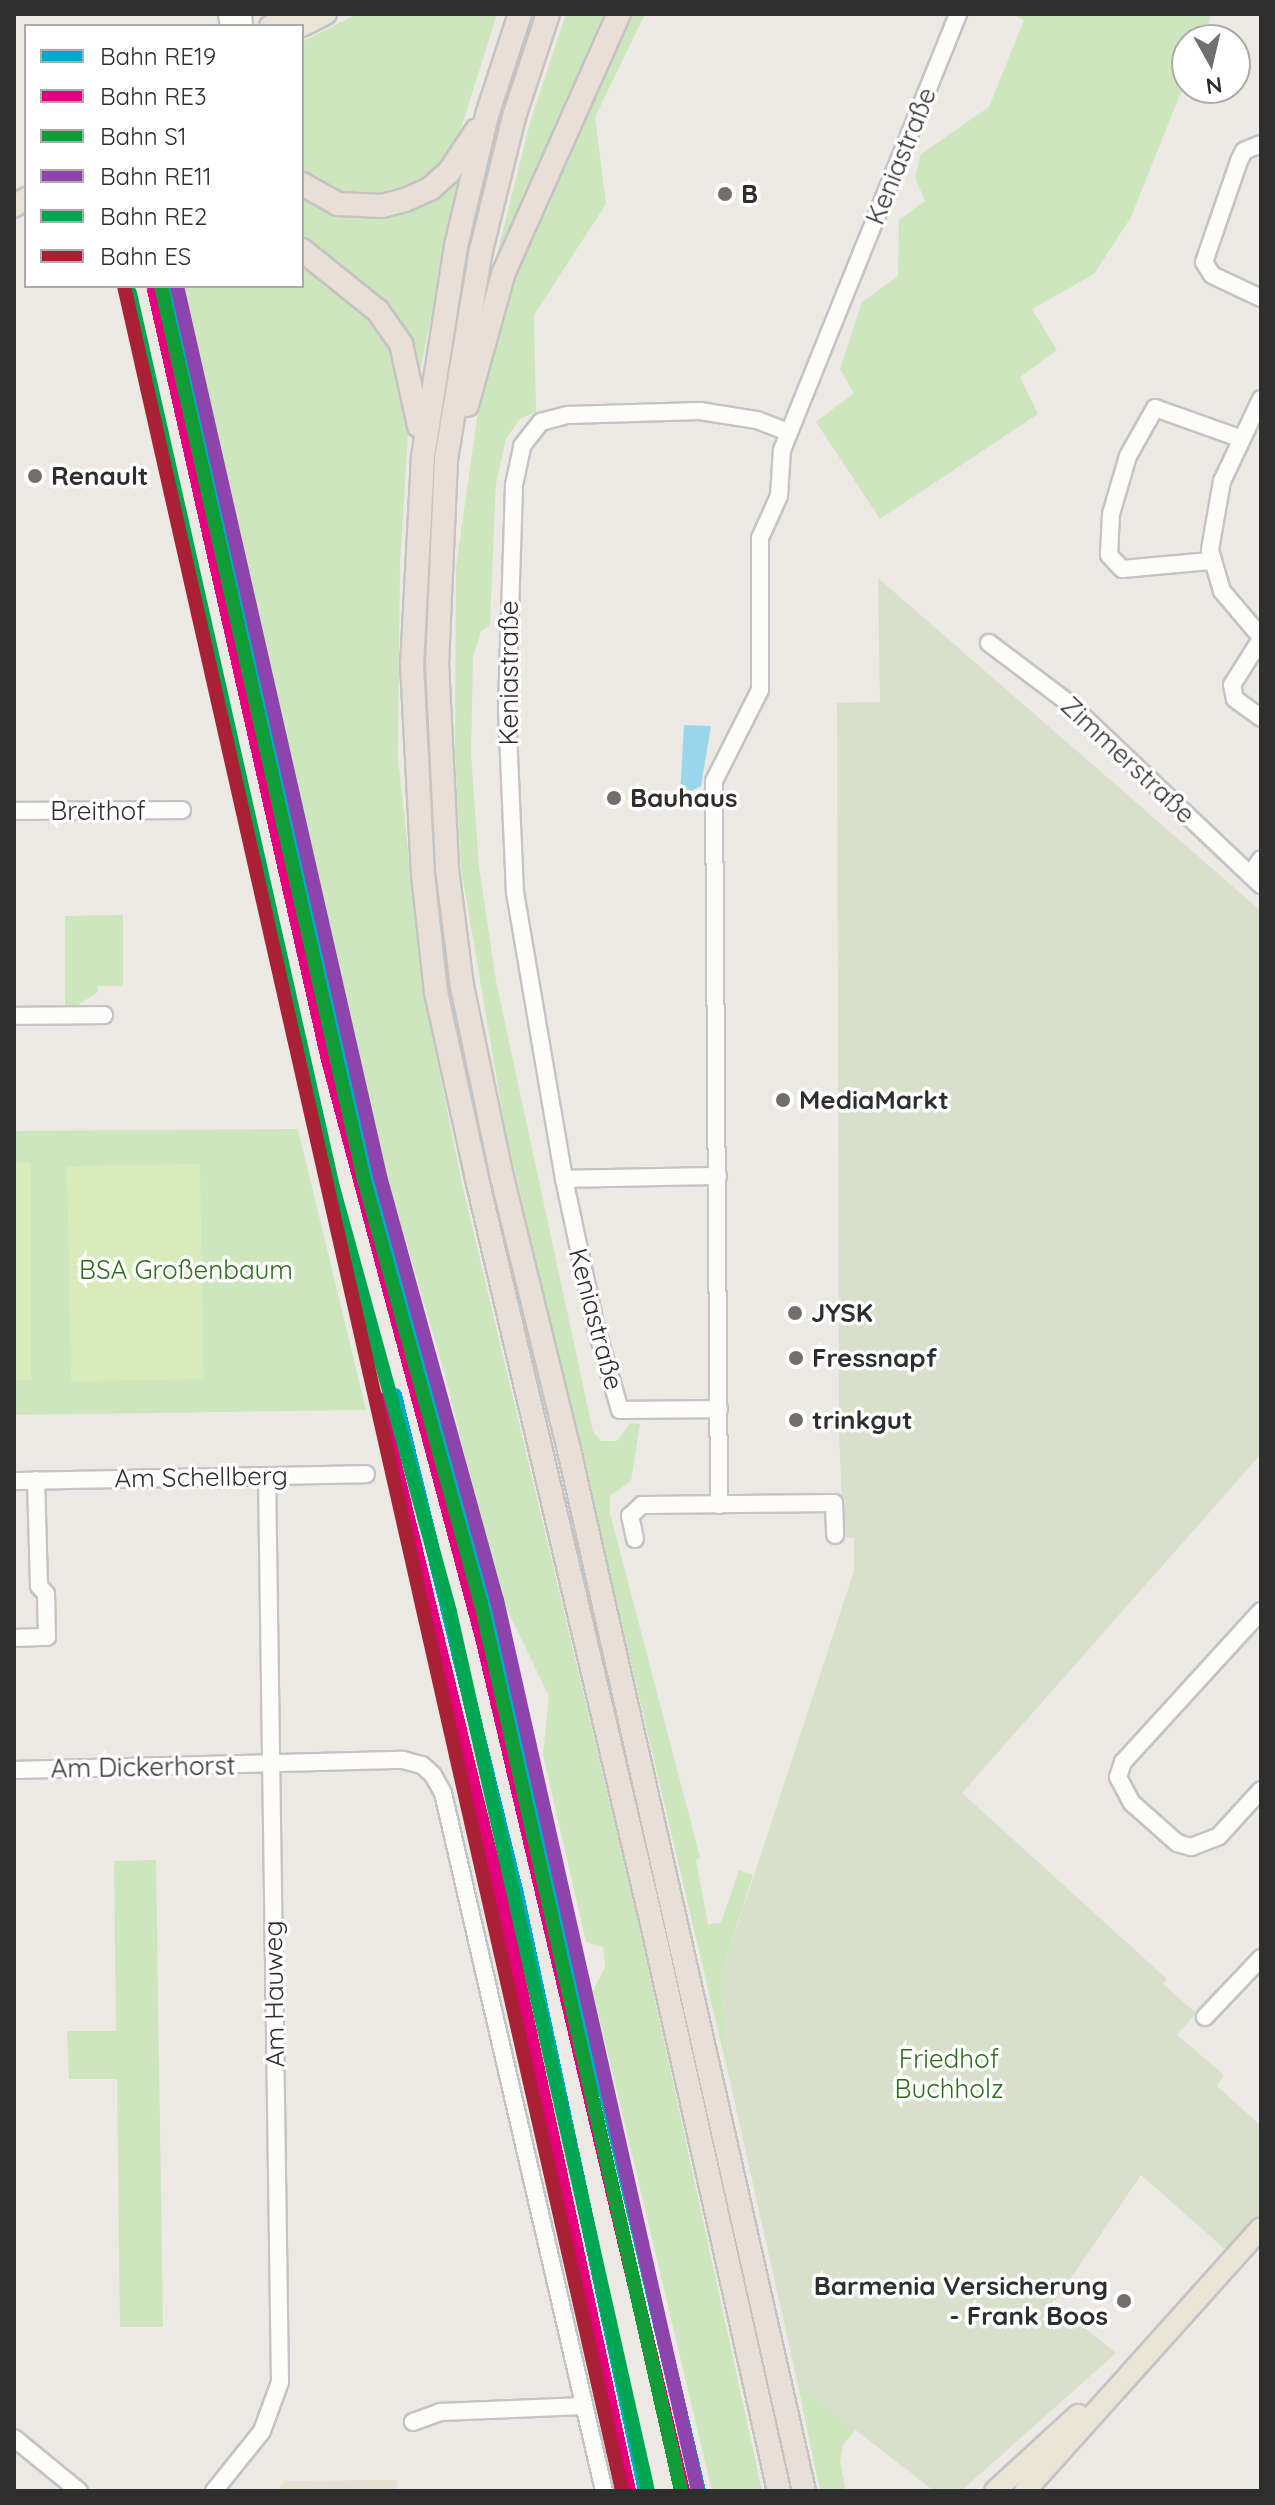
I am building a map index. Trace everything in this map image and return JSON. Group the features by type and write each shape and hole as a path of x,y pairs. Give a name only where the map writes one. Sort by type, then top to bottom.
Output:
{"highway":[{"path":"520,14 487,115 456,246 423,457 412,664 423,874 436,992 779,2491"},
{"path":"548,14 514,117 481,250 454,398 442,511 439,757 462,986 804,2491"},
{"path":"442,511 504,272 619,14"},
{"path":"304,185 338,204 382,206 405,200 430,189 449,172 487,115"},
{"path":"304,252 378,311 401,344 410,369 423,457"}],"main road":[{"path":"274,24 292,14"},
{"path":"304,25 326,14"},
{"path":"1025,2491 1261,2228"},
{"path":"995,2491 1145,2357"}],"street":[{"name":"Keniastraße","path":"719,1505 714,781 760,690 760,538 779,496 776,476 789,432 958,14"},
{"path":"1261,144 1244,151 1239,161 1204,262 1212,275 1261,298"},
{"path":"1261,399 1216,505 1210,561 1230,604 1261,638 1234,678 1232,693 1261,718"},
{"path":"1210,561 1122,569 1109,555 1111,514 1128,456 1155,408 1242,439"},
{"name":"Keniastraße","path":"719,1409 620,1410 593,1315 564,1179 515,893 507,678 510,539 522,446 541,422 568,415 700,411 757,420 789,432"},
{"name":"Zimmerstraße","path":"989,643 1070,704 1256,880"},
{"name":"Breithof","path":"14,811 182,810"},
{"path":"1256,880 1261,859"},
{"path":"14,1016 104,1015"},
{"path":"564,1179 718,1176"},
{"name":"Am Schellberg","path":"14,1481 366,1474"},
{"name":"Am Hauweg","path":"214,2491 262,2431 280,2382 267,1476"},
{"path":"14,1638 47,1637 46,1594 39,1586 36,1480"},
{"path":"635,1539 630,1516 636,1506 834,1503 835,1535"},
{"path":"1261,1611 1123,1762 1118,1777 1132,1803 1177,1843 1191,1847 1219,1836 1261,1790"},
{"name":"Am Dickerhorst","path":"14,1770 376,1761 422,1765 443,1793 604,2491"},
{"path":"1205,2017 1261,1958"},
{"path":"413,2422 441,2412 584,2406"},
{"path":"14,2438 79,2491"}],"shaded area":[{"path":"397,2480 397,2491 277,2491 285,2481"}],"green space":[{"path":"357,14 497,14 454,151 446,166 404,195 342,198 304,172 304,41"},
{"path":"566,14 607,14 562,112 482,314 530,123"},
{"path":"627,14 645,14 595,117 606,204 534,315 536,412 520,419 506,439 496,483 490,625 481,631 473,657 471,755 479,867 496,981 593,1432 601,1441 617,1441 630,1423 640,1424 631,1481 610,1496 610,1513 700,1857 696,1860 708,1924 721,1923 739,1870 753,1875 721,1976 731,2086 506,1133 461,868 455,754 456,567 486,355 509,273"},
{"path":"1012,14 1212,14 1208,24 1171,24 1171,104 1176,104 1131,217 1094,274 1032,309 1057,350 1020,377 1038,414 880,519 816,422 854,393 840,369 862,302 898,276 899,220 925,201 915,177 921,154 989,107 1024,20"},
{"path":"461,170 417,377 416,367 304,239 304,196 357,214"},
{"path":"304,263 373,315 395,347 410,402 400,564 398,759 424,995 462,1184 638,1922 762,2491 712,2491 593,1991 605,1967 603,1947 586,1942 543,1755 549,1696 498,1591 445,1375 383,1163 182,288 304,288"},
{"name":"Friedhof Buchholz","path":"878,578 1261,911 1261,1454 962,1793 1167,1979 1163,1984 1196,2013 1177,2035 1224,2075 1217,2086 1261,2126 1261,2217 1228,2252 1141,2175 1054,2303 1116,2353 961,2491 934,2491 798,2385 731,2086 721,1976 854,1571 854,1538 843,1537 839,1427 837,703 880,702"},
{"path":"123,915 123,986 98,986 98,992 76,1006 65,1006 65,916"},
{"name":"BSA Großenbaum","path":"298,1129 366,1410 14,1415 14,1131"},
{"path":"14,1163 31,1163 31,1380 14,1380"},
{"path":"200,1164 204,1379 71,1381 67,1166"},
{"path":"156,1860 163,2327 120,2327 117,2079 69,2079 67,2031 116,2031 114,1861"},
{"path":"798,2385 856,2429 843,2445 840,2462 846,2491 820,2491"}],"water":[{"path":"684,725 711,726 701,786 680,797"}],"rail line":[{"name":"ES","path":"124,288 622,2491"},
{"name":"S1","path":"161,288 364,1180 481,1604 681,2491"},
{"name":"RE19","path":"170,288 344,1056 498,1634 699,2491"},
{"name":"RE11","path":"177,288 380,1176 497,1600 697,2487"},
{"name":"RE3","path":"154,290 328,1060 482,1638 683,2491"},
{"name":"RE2","path":"130,293 333,1187 450,1612 648,2491"},
{"name":"RE19","path":"395,1395 517,1894 645,2491"},
{"name":"RE3","path":"379,1399 501,1898 629,2491"}],"place":[{"name":"B","path":"725,194"},
{"name":"Renault","path":"35,476"},
{"name":"Bauhaus","path":"614,798"},
{"name":"MediaMarkt","path":"783,1100"},
{"name":"JYSK","path":"795,1313"},
{"name":"Fressnapf","path":"796,1358"},
{"name":"trinkgut","path":"796,1420"},
{"name":"Barmenia Versicherung - Frank Boos","path":"1124,2301"}]}
